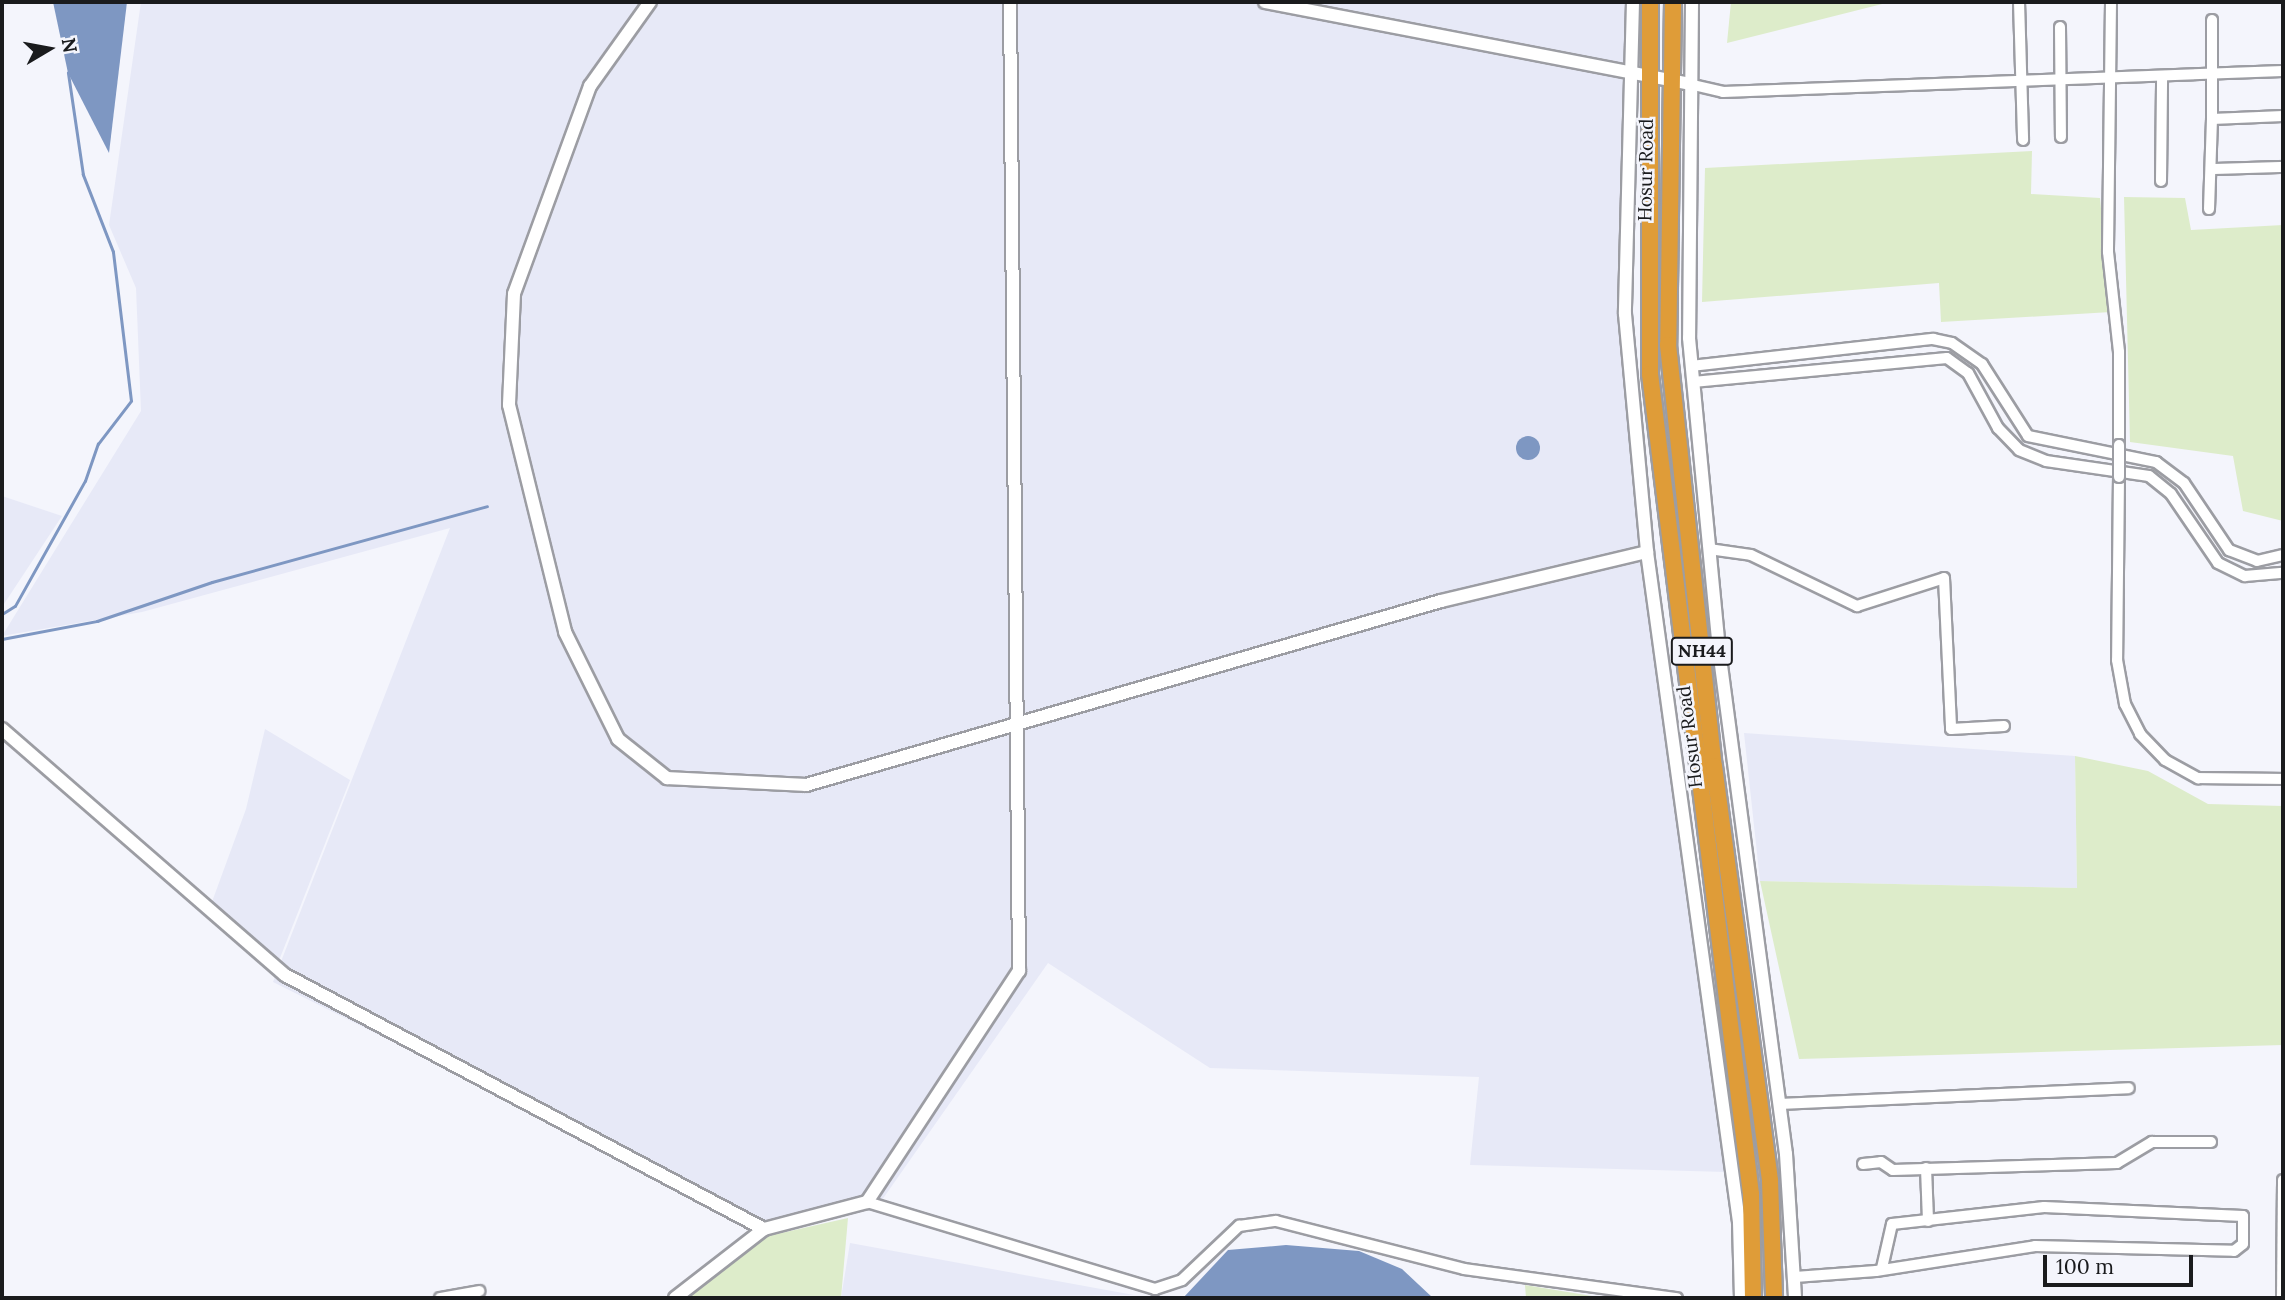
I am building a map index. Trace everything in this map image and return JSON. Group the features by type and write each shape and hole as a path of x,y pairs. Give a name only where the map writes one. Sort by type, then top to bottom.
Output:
{"highway":[{"name":"Hosur Road","path":"1650,2 1640,77 1650,374 1753,1298"},
{"name":"Hosur Road","path":"1673,2 1669,81 1668,345 1714,766 1769,1169 1774,1298"}],"street":[{"path":"650,2 590,86 514,294 509,405 565,632 618,739 667,778 806,785 1441,601 1647,552"},
{"path":"867,1202 1018,971 1010,2"},
{"path":"1265,2 1640,77 1669,81 1689,78 1723,92 2283,71"},
{"path":"1633,2 1640,77 1625,314 1647,552 1739,1161 1741,1298"},
{"path":"1692,2 1689,78 1691,366 1709,549 1779,1104 1795,1298"},
{"path":"2019,2 2024,140"},
{"path":"2111,3 2108,252 2119,352 2117,660 2125,704 2140,734 2165,760 2198,778 2283,779"},
{"path":"2209,209 2212,20"},
{"path":"2060,27 2061,137"},
{"path":"2161,181 2162,77"},
{"path":"2212,119 2283,116"},
{"path":"2211,169 2283,167"},
{"path":"1691,366 1933,339 1952,343 1982,363 2028,436 2157,462 2184,483 2228,550 2257,561 2283,555"},
{"path":"1693,382 1947,358 1968,373 1998,428 2019,450 2046,461 2149,476 2172,494 2218,563 2245,576 2283,573"},
{"path":"1709,549 1751,555 1857,606 1944,578 1951,729 2004,726"},
{"path":"3,732 285,975 764,1229"},
{"path":"1779,1104 2129,1088"},
{"path":"1863,1164 1926,1168 2118,1163 2152,1142 2211,1142"},
{"path":"1926,1168 1928,1222"},
{"path":"2282,1298 2283,1180"},
{"path":"675,1298 764,1229 867,1202 1155,1289 1182,1280 1239,1226 1276,1221 1464,1269 1676,1298"},
{"path":"1795,1277 1882,1268 2035,1246 2234,1251 2243,1244 2239,1212 2044,1207 1889,1225 1882,1268"},
{"path":"440,1298 479,1291"}],"shaded area":[{"path":"141,2 1625,2 1622,315 1727,1172 1470,1165 1479,1077 1210,1068 1048,963 882,1200 761,1226 273,982 450,528 142,612 2,636 141,411 136,288 109,225"},
{"path":"2,496 62,516 2,607"},
{"path":"265,729 350,780 278,963 209,910 246,809"},
{"path":"1744,733 2075,756 2077,888 1760,881"},
{"path":"850,1243 1134,1295 841,1298"}],"green space":[{"path":"1731,2 1890,2 1727,43"},
{"path":"2032,151 2031,194 2100,198 2111,312 1941,322 1939,283 1702,302 1705,168"},
{"path":"2124,197 2185,198 2191,230 2283,225 2283,521 2243,511 2233,456 2130,442"},
{"path":"2075,756 2148,771 2208,804 2283,806 2283,1045 1799,1059 1760,881 2077,888"},
{"path":"848,1218 841,1298 687,1298 768,1236"},
{"path":"1525,1285 1604,1298 1526,1298"}],"water":[{"path":"53,2 127,2 109,153 68,73"},
{"path":"1528,436 1537,439 1540,448 1537,457 1528,460 1519,457 1516,448 1519,439"},
{"path":"1286,1245 1359,1251 1402,1269 1433,1298 1183,1298 1228,1250"}],"waterway":[{"path":"2,614 15,606 85,481 98,444 131,401 113,252 83,175 68,73"},
{"path":"2,639 97,621 212,582 487,506"}]}
